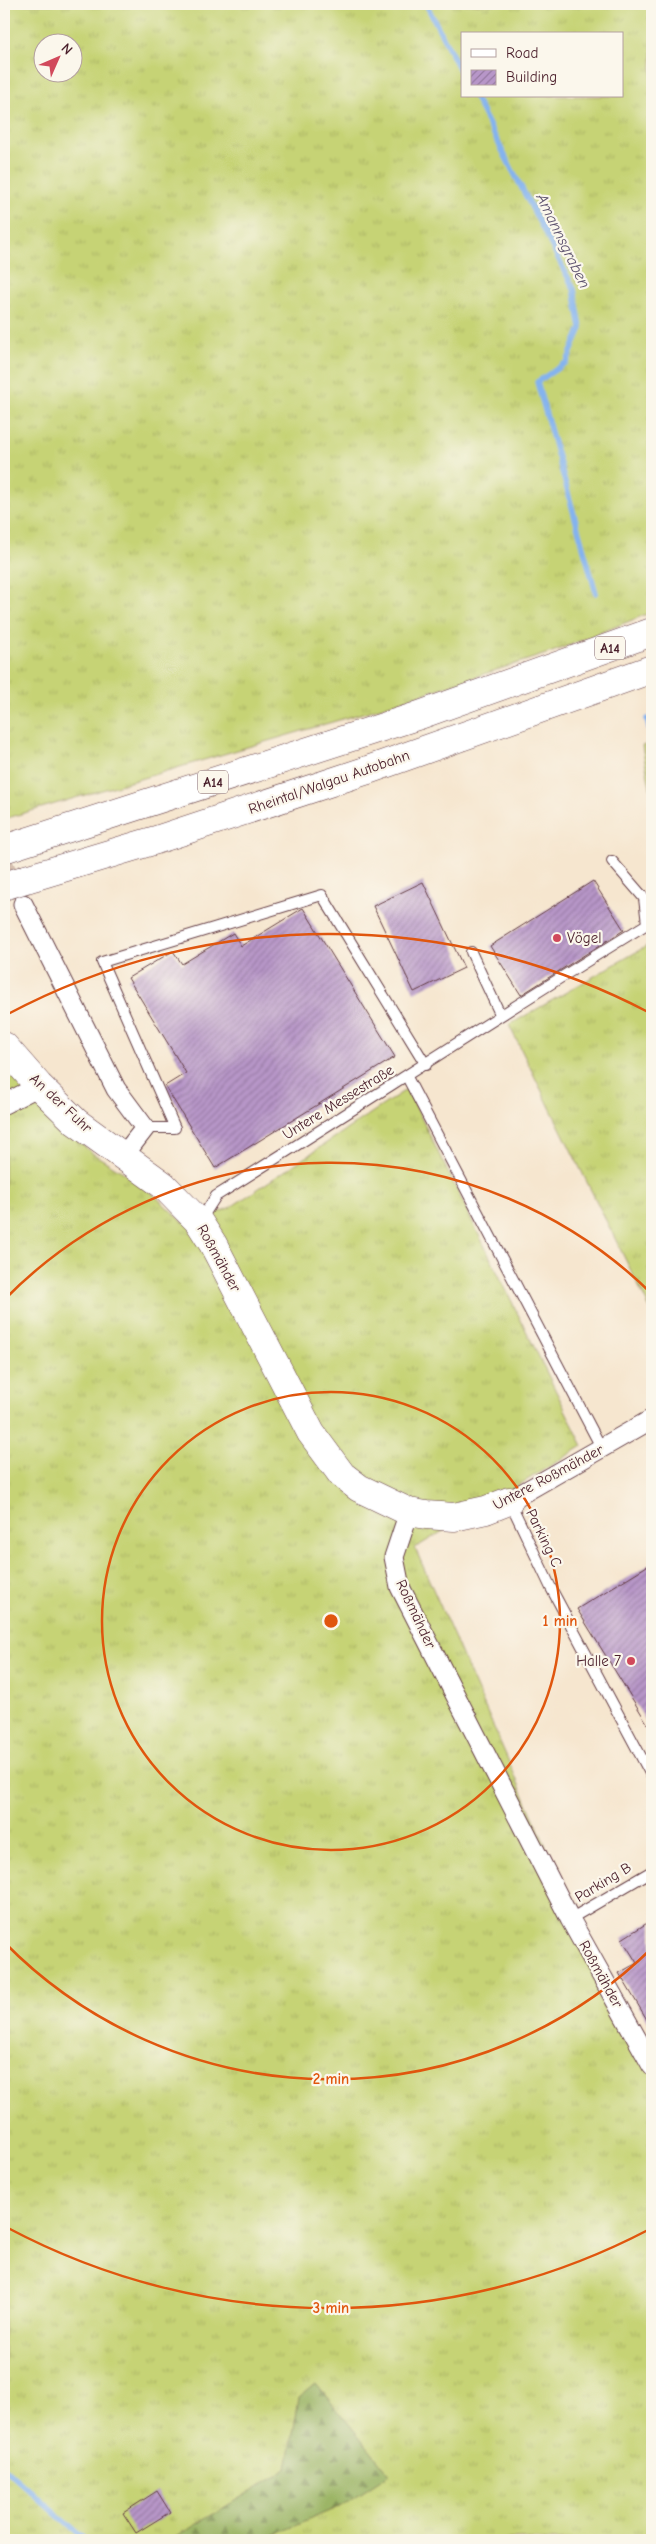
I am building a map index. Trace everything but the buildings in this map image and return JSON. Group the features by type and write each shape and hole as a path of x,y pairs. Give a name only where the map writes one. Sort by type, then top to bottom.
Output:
{"main road":[{"name":"A14","path":"6,848 417,716 652,632"},
{"name":"Rheintal/Walgau Autobahn","path":"17,890 156,840 365,772 652,669"},
{"name":"An der Fuhr","path":"4,1046 39,1086 76,1122 124,1155"},
{"name":"Roßmähder","path":"124,1155 163,1184 199,1222 320,1446 342,1475 360,1488 409,1512"},
{"name":"Untere Roßmähder","path":"409,1512 454,1517 486,1510 509,1501"}],"street":[{"path":"17,890 116,1089 145,1128 124,1155"},
{"path":"4,1104 39,1086"},
{"name":"Untere Roßmähder","path":"509,1501 652,1419"},
{"name":"Roßmähder","path":"409,1512 394,1557 400,1587 570,1919 652,2066"}],"lane":[{"name":"Untere Messestraße","path":"199,1222 216,1196 426,1065 500,1014 647,924 644,898 612,861"},
{"path":"145,1128 175,1128 102,962 322,895 426,1065"},
{"path":"471,952 500,1014"},
{"path":"407,1077 602,1449"},
{"name":"Parking C","path":"509,1501 551,1588 652,1777"},
{"name":"Parking B","path":"570,1919 652,1871"}],"green space":[{"path":"4,4 652,4 652,612 552,652 373,710 4,819"},
{"path":"652,743 652,797 642,746"},
{"path":"652,943 652,1313 509,1025"},
{"path":"4,1067 44,1111 92,1153 142,1184 184,1223 228,1209 407,1089 583,1446 415,1548 570,1901 652,2065 652,2540 4,2540"},
{"path":"316,2384 390,2474 341,2506 262,2540 171,2540 287,2469 299,2398"}],"waterway":[{"name":"Amannsgraben","path":"426,4 461,72"},
{"name":"Amannsgraben","path":"475,98 574,289 581,328 567,362 537,382 596,593"},
{"path":"647,719 652,741"},
{"path":"4,2468 85,2540"}],"tunnel":[{"path":"4,865 18,893"}],"place":[{"name":"Vögel","path":"557,938"},
{"name":"Halle 7","path":"631,1661"}]}
